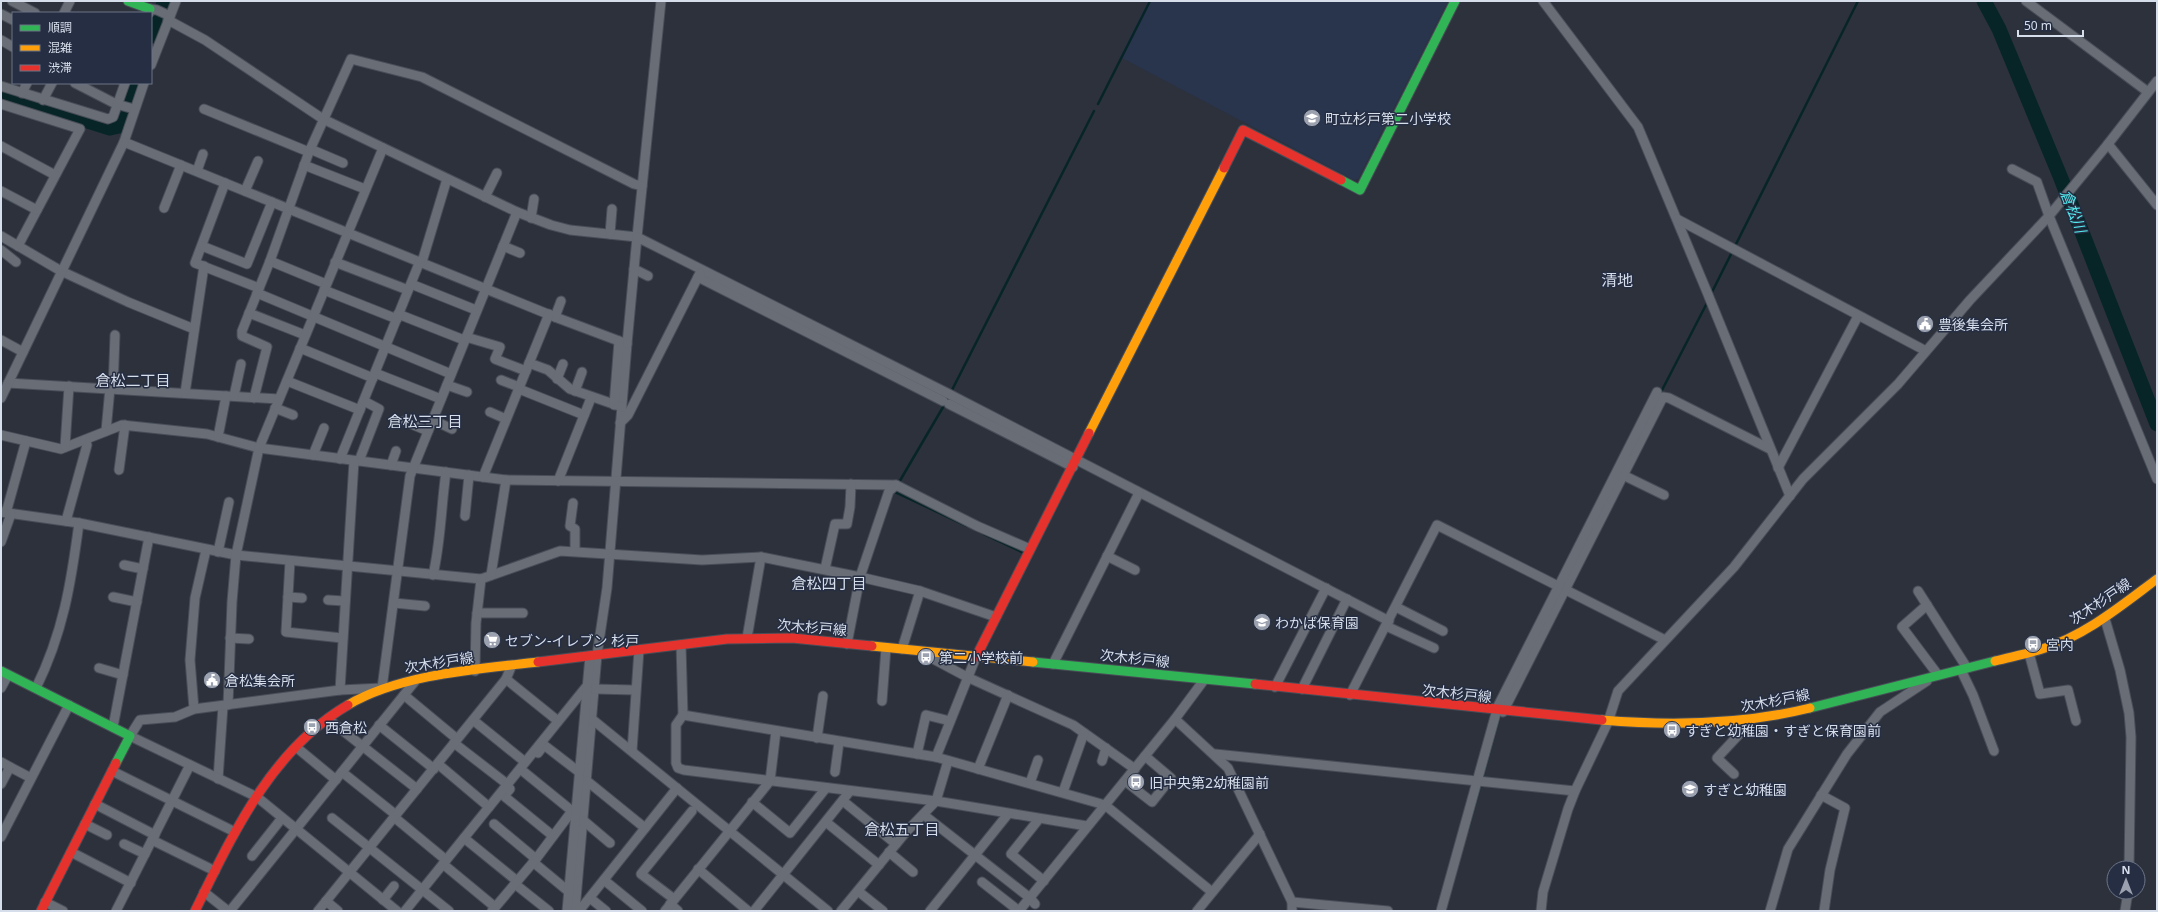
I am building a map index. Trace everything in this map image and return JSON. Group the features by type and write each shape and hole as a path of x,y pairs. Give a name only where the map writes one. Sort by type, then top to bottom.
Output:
{"main road":[{"path":"128,1 160,14"},
{"path":"976,657 1243,130 1360,190 1455,1"},
{"name":"次木杉戸線","path":"195,911 235,832 282,760 328,719 357,699 382,688 416,680 512,665 681,645 727,638 792,638 1275,687 1500,712 1608,722 1682,725 1744,721 1778,716 2029,653 2068,639 2105,619 2157,579"},
{"path":"5,673 130,736 41,911"}],"street":[{"path":"12,1 33,12"},
{"path":"64,12 70,1"},
{"path":"152,59 160,14 176,1"},
{"path":"567,911 574,812 594,655 606,596 620,423 618,406 623,343 634,269 661,1"},
{"path":"1543,1 1638,127 1688,245 1790,496"},
{"path":"2026,1 2148,92"},
{"path":"1,14 12,20"},
{"path":"160,14 206,40 323,119 531,218 570,230 637,237 700,273 946,402 1139,493 1347,599 1387,623 1434,648"},
{"path":"1,40 12,46"},
{"path":"254,398 267,347 242,336 242,331 290,209 310,150 352,59 422,77 634,184 642,186"},
{"path":"1541,911 1543,892 1575,791 1608,722 1618,691 1734,567 1803,479 1898,384 1970,300 2049,216 2108,144 2157,80"},
{"path":"22,92 26,84"},
{"path":"43,100 51,84"},
{"path":"76,84 126,107"},
{"path":"1,398 124,142 126,107 125,84"},
{"path":"1,86 108,119 126,107 143,84"},
{"path":"1,104 80,129 18,246"},
{"path":"204,109 343,163"},
{"path":"124,142 552,316 623,343"},
{"path":"2108,144 2157,205"},
{"path":"1,146 55,175"},
{"path":"218,779 226,705 236,555 259,448 382,148"},
{"path":"197,171 203,154"},
{"path":"245,191 258,161"},
{"path":"164,208 181,164"},
{"path":"304,165 365,190"},
{"path":"2012,169 2037,182 2049,216 2157,479"},
{"path":"485,197 497,173"},
{"path":"340,459 409,287 421,262 447,179"},
{"path":"226,183 195,263 258,291 312,318 451,374"},
{"path":"1,191 37,210"},
{"path":"531,218 534,199"},
{"path":"202,246 247,264 272,202"},
{"path":"610,234 612,210"},
{"path":"397,911 257,797 130,736 140,720 175,717 194,709 340,690 382,688 410,476 517,212"},
{"path":"1677,219 1926,351"},
{"path":"1688,245 1697,230"},
{"path":"1,236 61,271 128,302 194,329"},
{"path":"503,246 520,253"},
{"path":"1,250 16,262"},
{"path":"270,261 325,287 398,317 465,339 500,347 496,359 528,367 548,370 557,379 575,391 591,398 618,406"},
{"path":"335,262 476,310"},
{"path":"185,393 204,266"},
{"path":"634,269 648,276"},
{"path":"700,273 1075,464"},
{"path":"620,423 628,414 700,273"},
{"path":"483,477 528,367 552,316 561,301"},
{"path":"249,313 305,335"},
{"path":"1778,468 1858,316"},
{"path":"106,431 116,335"},
{"path":"1,340 23,352"},
{"path":"300,348 441,399"},
{"path":"218,437 241,364"},
{"path":"557,379 563,364"},
{"path":"575,391 582,372"},
{"path":"501,380 584,415"},
{"path":"287,381 360,410"},
{"path":"8,383 254,398 277,404 293,415"},
{"path":"447,385 467,392"},
{"path":"65,448 69,386"},
{"path":"1441,911 1478,781 1500,712 1657,392"},
{"path":"1562,588 1663,397 1666,396 1770,449"},
{"path":"558,481 591,398"},
{"path":"340,690 346,566 357,461 379,409 364,401"},
{"path":"490,412 506,419"},
{"path":"432,420 452,429"},
{"path":"404,421 428,431"},
{"path":"119,470 125,425"},
{"path":"1,435 61,449 125,425 206,434 259,448 506,480 896,485 977,526 1030,549"},
{"path":"313,455 324,428"},
{"path":"66,521 87,445 85,440"},
{"path":"1,542 6,513 26,441"},
{"path":"391,465 396,451"},
{"path":"433,575 440,546 442,503 446,472"},
{"path":"465,516 469,475"},
{"path":"1623,475 1664,495"},
{"path":"491,575 506,480"},
{"path":"825,569 835,524 847,524 850,507 851,484"},
{"path":"847,644 860,576 889,491 896,485"},
{"path":"1053,664 1139,493"},
{"path":"218,552 228,502"},
{"path":"573,503 570,526 575,529 575,551"},
{"path":"6,513 79,523 236,555 481,579 560,551 702,560 761,557 860,576 920,591 996,618"},
{"path":"36,688 50,659 59,634 70,590 79,523"},
{"path":"1350,695 1437,525 1665,640"},
{"path":"113,727 149,537"},
{"path":"194,709 190,660 195,598 206,550"},
{"path":"1107,556 1135,570"},
{"path":"747,638 761,557"},
{"path":"290,561 286,632 342,638"},
{"path":"124,565 143,569"},
{"path":"474,671 477,613 481,579"},
{"path":"1275,687 1326,588"},
{"path":"902,649 920,591"},
{"path":"1918,591 1964,669 1994,752"},
{"path":"113,597 136,602"},
{"path":"288,597 302,598"},
{"path":"1302,690 1347,599"},
{"path":"328,600 344,601"},
{"path":"394,603 425,606"},
{"path":"1770,911 1788,849 1847,754 1880,712 1936,676 1902,628 1927,605"},
{"path":"1396,607 1443,631"},
{"path":"477,613 523,613"},
{"path":"2105,619 2120,670 2130,713 2129,860"},
{"path":"230,638 249,639"},
{"path":"681,645 683,715 676,725 676,763 678,768 684,770 936,801 1087,826"},
{"path":"882,701 886,648"},
{"path":"632,751 635,690 639,650"},
{"path":"918,651 967,678 1073,725 1135,769"},
{"path":"2029,653 2040,694 2068,690 2076,721"},
{"path":"936,758 976,657"},
{"path":"318,911 506,679 512,665"},
{"path":"99,668 123,675"},
{"path":"1,688 5,673"},
{"path":"506,679 558,721"},
{"path":"204,892 229,911 416,680"},
{"path":"982,882 1019,911 1032,901 1044,881 1175,719 1204,680"},
{"path":"576,911 593,720 591,688"},
{"path":"405,911 558,721 591,688 635,690"},
{"path":"404,695 507,784"},
{"path":"978,769 1008,695"},
{"path":"817,738 823,696"},
{"path":"1,837 69,705"},
{"path":"683,715 936,758 1063,792 1105,805 1212,892"},
{"path":"917,754 926,715 950,721"},
{"path":"328,719 417,789"},
{"path":"1175,719 1215,754 1228,768 1260,834 1292,906 1388,911"},
{"path":"473,720 525,762"},
{"path":"593,720 783,876 828,911"},
{"path":"1734,774 1717,758 1745,728 1744,721"},
{"path":"379,725 489,807"},
{"path":"669,905 770,780 776,731"},
{"path":"1063,792 1084,733"},
{"path":"835,772 839,742"},
{"path":"553,836 504,796 544,745 579,772"},
{"path":"296,748 336,780"},
{"path":"1102,761 1106,748"},
{"path":"1215,754 1575,791"},
{"path":"1125,781 1152,802 1171,778 1145,756"},
{"path":"1030,783 1038,760"},
{"path":"841,911 889,852 936,801 948,761"},
{"path":"1,762 31,778"},
{"path":"116,911 190,765"},
{"path":"1,784 10,767"},
{"path":"112,771 235,832"},
{"path":"342,772 395,816 494,909 574,812"},
{"path":"524,772 574,812"},
{"path":"587,781 645,828"},
{"path":"579,911 677,788"},
{"path":"752,802 790,832 826,788"},
{"path":"754,911 850,791"},
{"path":"1821,795 1844,808 1830,870 1824,911"},
{"path":"842,801 896,844"},
{"path":"95,804 215,871"},
{"path":"678,911 669,905 641,874 692,811"},
{"path":"930,911 1008,814"},
{"path":"924,815 1032,901"},
{"path":"252,856 282,818"},
{"path":"332,818 449,911"},
{"path":"1039,819 1011,854 1044,881"},
{"path":"584,821 610,843"},
{"path":"826,822 879,865"},
{"path":"85,824 107,835"},
{"path":"494,824 568,891"},
{"path":"1197,911 1260,834"},
{"path":"464,838 549,911"},
{"path":"124,844 145,854"},
{"path":"71,852 131,883"},
{"path":"889,852 914,872"},
{"path":"698,869 748,911"},
{"path":"604,880 642,911"},
{"path":"383,900 394,886"},
{"path":"858,891 883,911"},
{"path":"590,898 606,911"},
{"path":"2125,911 2127,900"},
{"path":"326,901 338,911"},
{"path":"45,902 63,911"}],"shaded area":[{"name":"町立杉戸第二小学校","path":"1148,1 1448,1 1358,179 1354,180 1120,57"}],"waterway":[{"path":"152,34 165,1"},
{"path":"1098,104 1150,1"},
{"path":"1711,294 1858,1"},
{"name":"倉松川","path":"1984,1 1999,29 2060,176 2157,424"},
{"path":"1,94 110,128 119,126 135,84"},
{"path":"951,392 1094,111"},
{"path":"1660,394 1708,301"},
{"path":"898,484 946,402"},
{"path":"893,491 967,526"},
{"path":"984,534 1022,552"},
{"path":"1468,830 1500,715"}],"traffic: fast":[{"path":"128,1 150,9"},
{"path":"1341,180 1360,190 1455,1"},
{"path":"1810,708 1995,661"},
{"path":"1033,662 1255,684"},
{"path":"1,671 130,736 116,763"}],"traffic: slow":[{"path":"1089,433 1224,168"},
{"path":"1995,661 2042,649 2073,636 2117,609 2157,579"},
{"path":"872,646 1033,662"},
{"path":"348,705 391,686 440,674 538,662"},
{"path":"1602,720 1654,723 1706,723 1758,718 1810,708"}],"traffic: jam":[{"path":"1224,168 1243,130 1341,180"},
{"path":"976,657 1089,433"},
{"path":"538,662 727,639 792,638 872,646"},
{"path":"1255,684 1602,720"},
{"path":"195,911 240,824 257,796 276,770 297,745 321,724 348,705"},
{"path":"41,911 116,763"}],"place":[{"name":"町立杉戸第二小学校","path":"1312,118"},
{"name":"豊後集会所","path":"1925,324"},
{"name":"わかば保育園","path":"1262,622"},
{"name":"セブン-イレブン 杉戸","path":"492,640"},
{"name":"宮内","path":"2033,644"},
{"name":"第二小学校前","path":"926,657"},
{"name":"倉松集会所","path":"212,680"},
{"name":"西倉松","path":"312,727"},
{"name":"すぎと幼稚園・すぎと保育園前","path":"1672,730"},
{"name":"旧中央第2幼稚園前","path":"1136,782"},
{"name":"すぎと幼稚園","path":"1690,789"}],"district":[{"name":"清地","path":"1617,280"},
{"name":"倉松二丁目","path":"133,380"},
{"name":"倉松三丁目","path":"425,421"},
{"name":"倉松四丁目","path":"829,583"},
{"name":"倉松五丁目","path":"902,829"}]}
